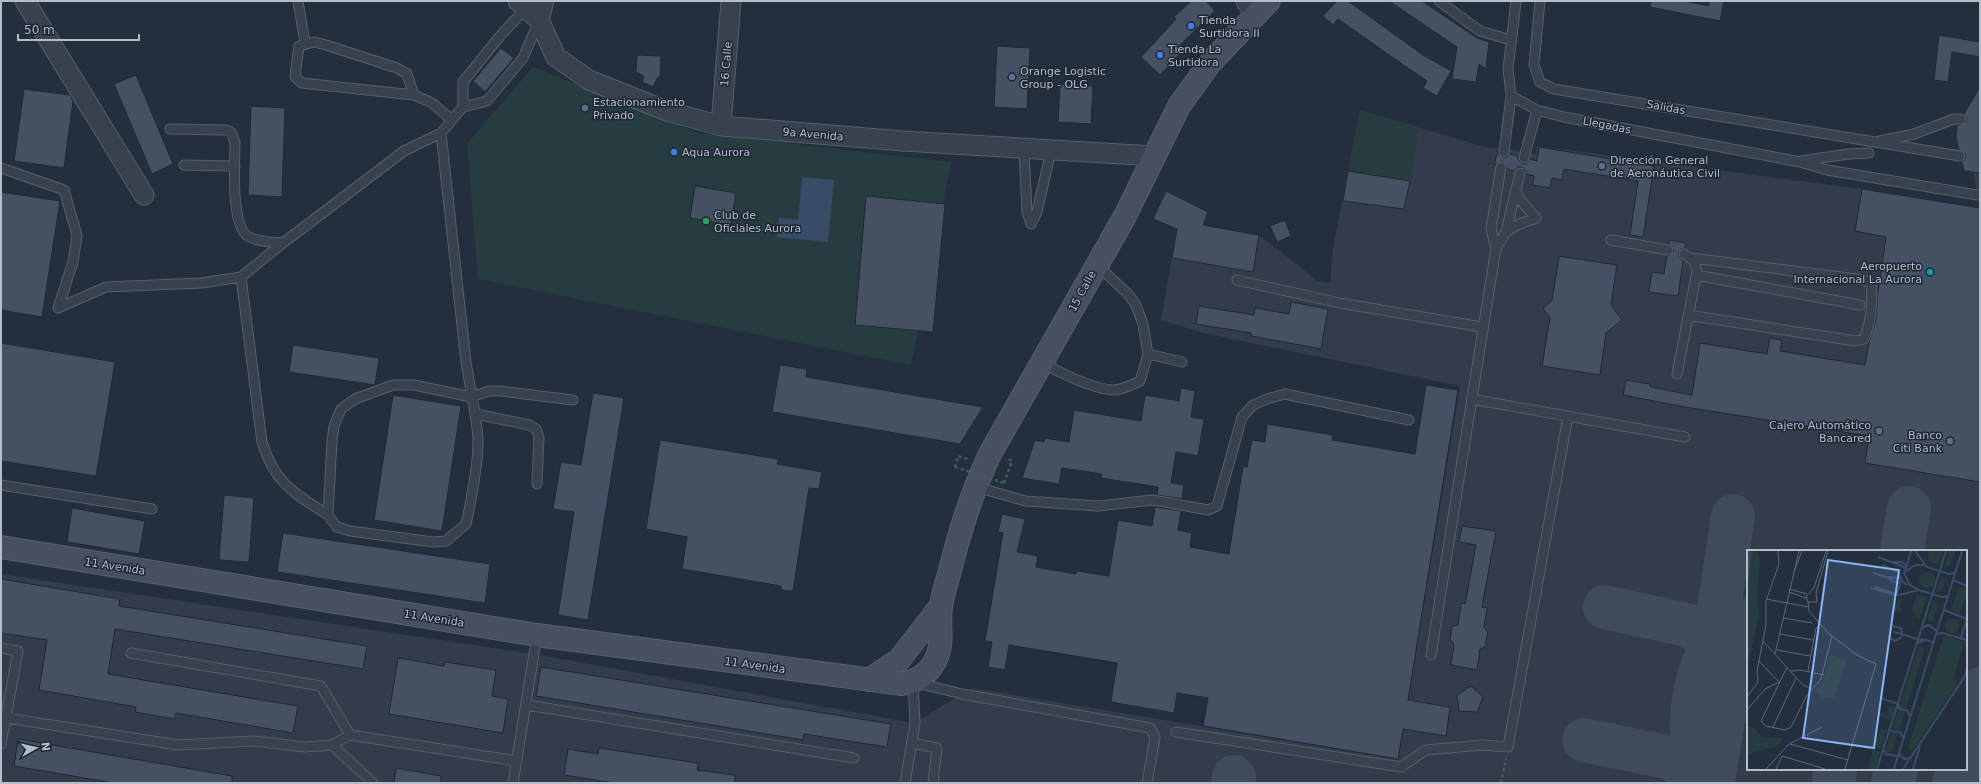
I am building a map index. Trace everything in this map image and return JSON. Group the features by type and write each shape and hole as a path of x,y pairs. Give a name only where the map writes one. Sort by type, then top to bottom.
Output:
{"main road":[{"name":"15 Calle","path":"940,607 955,551 976,487 990,454 1125,216 1179,106 1210,63 1257,5"},
{"name":"11 Avenida","path":"1,547 537,635 869,680 902,684 913,682"},
{"path":"869,680 899,660 940,607"},
{"path":"913,682 932,666 939,651 942,635 940,607"}],"street":[{"path":"25,1 144,195"},
{"path":"529,7 544,1"},
{"name":"16 Calle","path":"721,126 731,1"},
{"name":"9a Avenida","path":"529,7 556,57 589,80 667,111 721,126 1051,151 1154,156"}],"lane":[{"path":"298,1 305,43"},
{"path":"1439,1 1480,31 1511,40"},
{"path":"1504,152 1511,96 1508,69 1516,1"},
{"name":"Salidas","path":"1540,1 1534,65 1540,82 1554,89 1960,156"},
{"path":"463,107 463,82 500,36 529,7"},
{"path":"1,168 64,190 77,235 73,262 58,308 106,287 215,282 241,277 404,150 442,133 463,107 488,100 524,58 529,7"},
{"path":"414,95 407,74 397,68 314,42 305,43 299,46 295,77 302,83 414,95 432,102 452,120"},
{"name":"Llegadas","path":"1511,96 1537,110 1571,119 1800,162"},
{"path":"1524,158 1537,110"},
{"path":"1871,142 1914,134 1954,119 1961,119"},
{"path":"170,129 226,130 231,132 235,142 237,212 242,231 248,237 258,240 283,243"},
{"path":"241,277 262,442 266,455 276,474 288,488 328,515 337,527 350,531 433,542 446,541 466,524 478,443 476,414 466,362 442,133"},
{"path":"1024,149 1026,212 1031,224 1037,212 1051,151"},
{"path":"1800,162 1848,154 1869,153"},
{"path":"1800,162 1827,170 1977,195"},
{"path":"184,165 235,166"},
{"path":"1496,248 1491,229 1501,167"},
{"path":"1431,655 1482,327 1496,248 1506,232 1520,173"},
{"path":"1506,232 1523,222 1536,218 1521,201 1516,192"},
{"path":"1611,240 1668,250"},
{"path":"1677,374 1697,265 1688,256 1865,280 1871,284 1872,291 1868,331 1864,339 1855,341 1688,315"},
{"path":"1042,363 1079,381 1113,390 1126,387 1140,381 1148,354 1143,324 1136,305 1128,294 1097,265"},
{"path":"1696,275 1860,305"},
{"path":"1237,280 1340,303 1482,327"},
{"path":"1148,354 1182,362"},
{"path":"328,515 334,426 341,409 355,399 393,385 414,385 472,397 489,391 500,391 573,400"},
{"path":"976,487 1026,501 1098,506 1153,500 1208,510 1217,506 1242,417 1253,405 1285,394 1409,420"},
{"path":"1471,399 1685,437"},
{"path":"476,414 529,425 536,429 539,437 537,484"},
{"path":"1176,732 1401,767 1426,750 1482,745 1508,747 1568,416"},
{"path":"1,485 152,509"},
{"path":"514,783 537,635"},
{"path":"1,648 18,651 3,718 1,744"},
{"path":"131,653 321,686 350,735"},
{"path":"905,783 914,723 913,682 962,694 1150,728 1155,737 1147,783"},
{"path":"527,704 854,758"},
{"path":"3,718 178,744 254,741 305,747 332,745 350,735 517,761"},
{"path":"912,743 938,748 933,783"},
{"path":"332,745 373,783"}],"path":[{"path":"958,456 955,467 1004,483 1012,461"},
{"path":"1501,783 1508,747"}],"shaded area":[{"name":"Aeropuerto Internacional La Aurora","path":"1977,93 1980,107 1980,783 1,783 1,574 534,654 914,723 972,688 1398,759 1460,386 1203,333 1161,320 1178,221 1259,235 1318,281 1330,283 1333,248 1360,110 1488,148 1505,148 1536,154 1537,146 1862,189 1979,208 1974,173 1964,171 1956,138 1957,126"}],"green space":[{"name":"Club de Oficiales Aurora","path":"533,67 698,133 951,162 911,365 478,279 467,144"},
{"path":"1360,110 1419,127 1410,181 1348,171"}],"water":[{"path":"802,177 834,180 828,242 777,237 779,218 798,220"}],"building":[{"path":"1191,1 1206,1 1215,11 1175,50 1180,54 1160,75 1141,57 1176,19 1174,17"},
{"path":"1337,1 1348,1 1423,55 1451,71 1437,96 1423,88 1427,81 1338,19 1333,25 1323,16"},
{"path":"1389,1 1422,1 1477,38 1489,42 1486,69 1479,64 1476,82 1452,79 1457,47"},
{"path":"1651,1 1684,1 1709,6 1709,1 1724,1 1720,21 1650,7"},
{"path":"1939,35 1980,42 1980,57 1952,52 1948,82 1934,80"},
{"name":"Orange Logistic Group - OLG","path":"997,46 1030,48 1027,109 994,107"},
{"path":"501,48 514,58 485,92 473,81"},
{"path":"637,55 661,56 660,78 658,77 653,87 642,82 644,76 636,72"},
{"path":"136,75 173,164 152,174 114,84"},
{"path":"1060,84 1093,86 1091,124 1058,122"},
{"path":"1980,87 1980,173 1964,171 1962,162 1965,159 1966,154 1959,150 1956,138 1957,126 1966,122 1967,119 1964,114"},
{"path":"24,89 70,95 73,101 64,168 14,161"},
{"path":"251,106 285,108 282,197 248,195"},
{"path":"1539,147 1654,166 1643,237 1630,235 1638,181 1564,169 1562,180 1552,178 1550,188 1533,185 1534,176 1526,174 1526,171 1522,167 1518,167 1514,171 1507,169 1506,165 1502,161 1494,165 1498,150 1499,155 1503,158 1510,154 1518,156 1518,160 1522,164 1526,164 1530,159 1537,161"},
{"path":"1348,171 1410,181 1404,209 1343,201"},
{"path":"695,186 736,193 731,225 690,218"},
{"name":"Aeropuerto Internacional La Aurora","path":"1862,189 1980,208 1980,482 1865,463 1869,436 1691,408 1623,395 1626,380 1650,384 1650,387 1692,395 1700,343 1767,354 1770,338 1782,340 1780,351 1865,365 1869,342 1876,320 1878,291 1886,237 1855,231"},
{"path":"1166,191 1208,212 1203,225 1259,235 1253,272 1172,258 1177,229 1153,219"},
{"path":"1,192 60,201 42,317 1,310"},
{"path":"866,196 945,204 933,332 855,325"},
{"path":"1285,220 1291,236 1277,242 1270,226"},
{"path":"1669,240 1686,243 1685,248 1681,249 1678,253 1679,257 1683,261 1678,296 1649,292 1652,272 1664,274 1667,256 1674,251 1669,244"},
{"path":"1559,256 1617,265 1611,305 1622,320 1606,333 1600,375 1542,366 1550,318 1543,308 1552,301"},
{"path":"1291,302 1328,309 1321,349 1251,336 1251,333 1196,324 1199,306 1254,315 1255,308 1289,314"},
{"path":"1,343 115,362 96,476 1,461"},
{"path":"293,345 379,358 375,385 289,372"},
{"path":"780,365 807,369 806,377 983,407 960,444 772,412"},
{"path":"1426,385 1458,390 1408,700 1450,707 1446,736 1403,729 1398,759 1203,726 1208,698 1177,693 1174,713 1111,702 1117,663 1009,645 1005,670 988,667 992,642 985,641 1003,533 998,532 1002,514 1025,519 1017,552 1038,556 1036,567 1076,574 1077,571 1109,576 1118,520 1152,526 1155,507 1181,511 1178,530 1192,533 1190,547 1229,554 1243,466 1247,467 1252,440 1265,442 1267,424 1333,435 1332,440 1415,454"},
{"path":"1181,388 1195,391 1191,417 1204,419 1198,456 1176,452 1171,483 1184,485 1182,499 1157,495 1158,487 1101,478 1102,474 1062,468 1059,484 1022,478 1035,440 1044,442 1045,438 1069,442 1074,410 1141,421 1145,395 1179,401"},
{"path":"593,393 624,398 588,620 558,615 574,512 553,509 561,462 581,465"},
{"path":"393,395 461,406 442,531 374,520"},
{"path":"660,440 778,459 777,464 822,472 819,489 809,488 793,591 781,590 781,586 682,569 687,537 646,529"},
{"path":"224,495 254,498 249,562 219,560"},
{"path":"72,508 145,521 139,554 67,542"},
{"path":"1462,526 1496,531 1482,607 1487,608 1484,627 1488,632 1485,647 1480,649 1477,670 1451,665 1454,644 1450,640 1452,626 1458,625 1461,603 1465,604 1476,545 1459,542"},
{"path":"283,533 490,564 485,603 277,572"},
{"path":"1,579 120,599 119,606 367,646 363,669 115,629 108,674 298,706 293,733 176,713 175,719 135,712 136,707 39,690 47,640 1,633"},
{"path":"398,658 444,666 445,662 496,670 492,696 508,699 503,733 389,714"},
{"path":"541,667 891,724 887,747 804,734 803,740 536,696"},
{"path":"1471,686 1483,697 1477,712 1459,711 1457,695"},
{"path":"18,739 232,776 232,783 114,783 14,766"},
{"path":"599,748 698,763 697,770 735,775 735,783 614,783 564,775 568,749 598,754"},
{"path":"396,768 441,776 441,783 394,783"}],"taxiway":[{"path":"1902,550 1909,508"},
{"path":"1702,783 1697,765 1692,729 1695,693 1699,676 1714,642 1733,516"},
{"path":"1605,607 1687,625 1714,642 1728,664"},
{"path":"1713,781 1740,620"},
{"path":"1967,739 1980,689"},
{"path":"1584,740 1671,758 1687,769 1702,783"},
{"path":"1834,783 1835,770"},
{"path":"1893,783 1896,770"},
{"path":"1954,783 1959,770"},
{"path":"1233,783 1234,777"}],"place":[{"name":"Tienda Surtidora II","path":"1191,26"},
{"name":"Tienda La Surtidora","path":"1160,55"},
{"name":"Orange Logistic Group - OLG","path":"1012,77"},
{"name":"Estacionamiento Privado","path":"585,108"},
{"name":"Aqua Aurora","path":"674,152"},
{"name":"Dirección General de Aeronáutica Civil","path":"1602,166"},
{"name":"Club de Oficiales Aurora","path":"706,221"},
{"name":"Aeropuerto Internacional La Aurora","path":"1930,272"},
{"name":"Cajero Automático Bancared","path":"1879,431"},
{"name":"Banco Citi Bank","path":"1950,441"}]}
